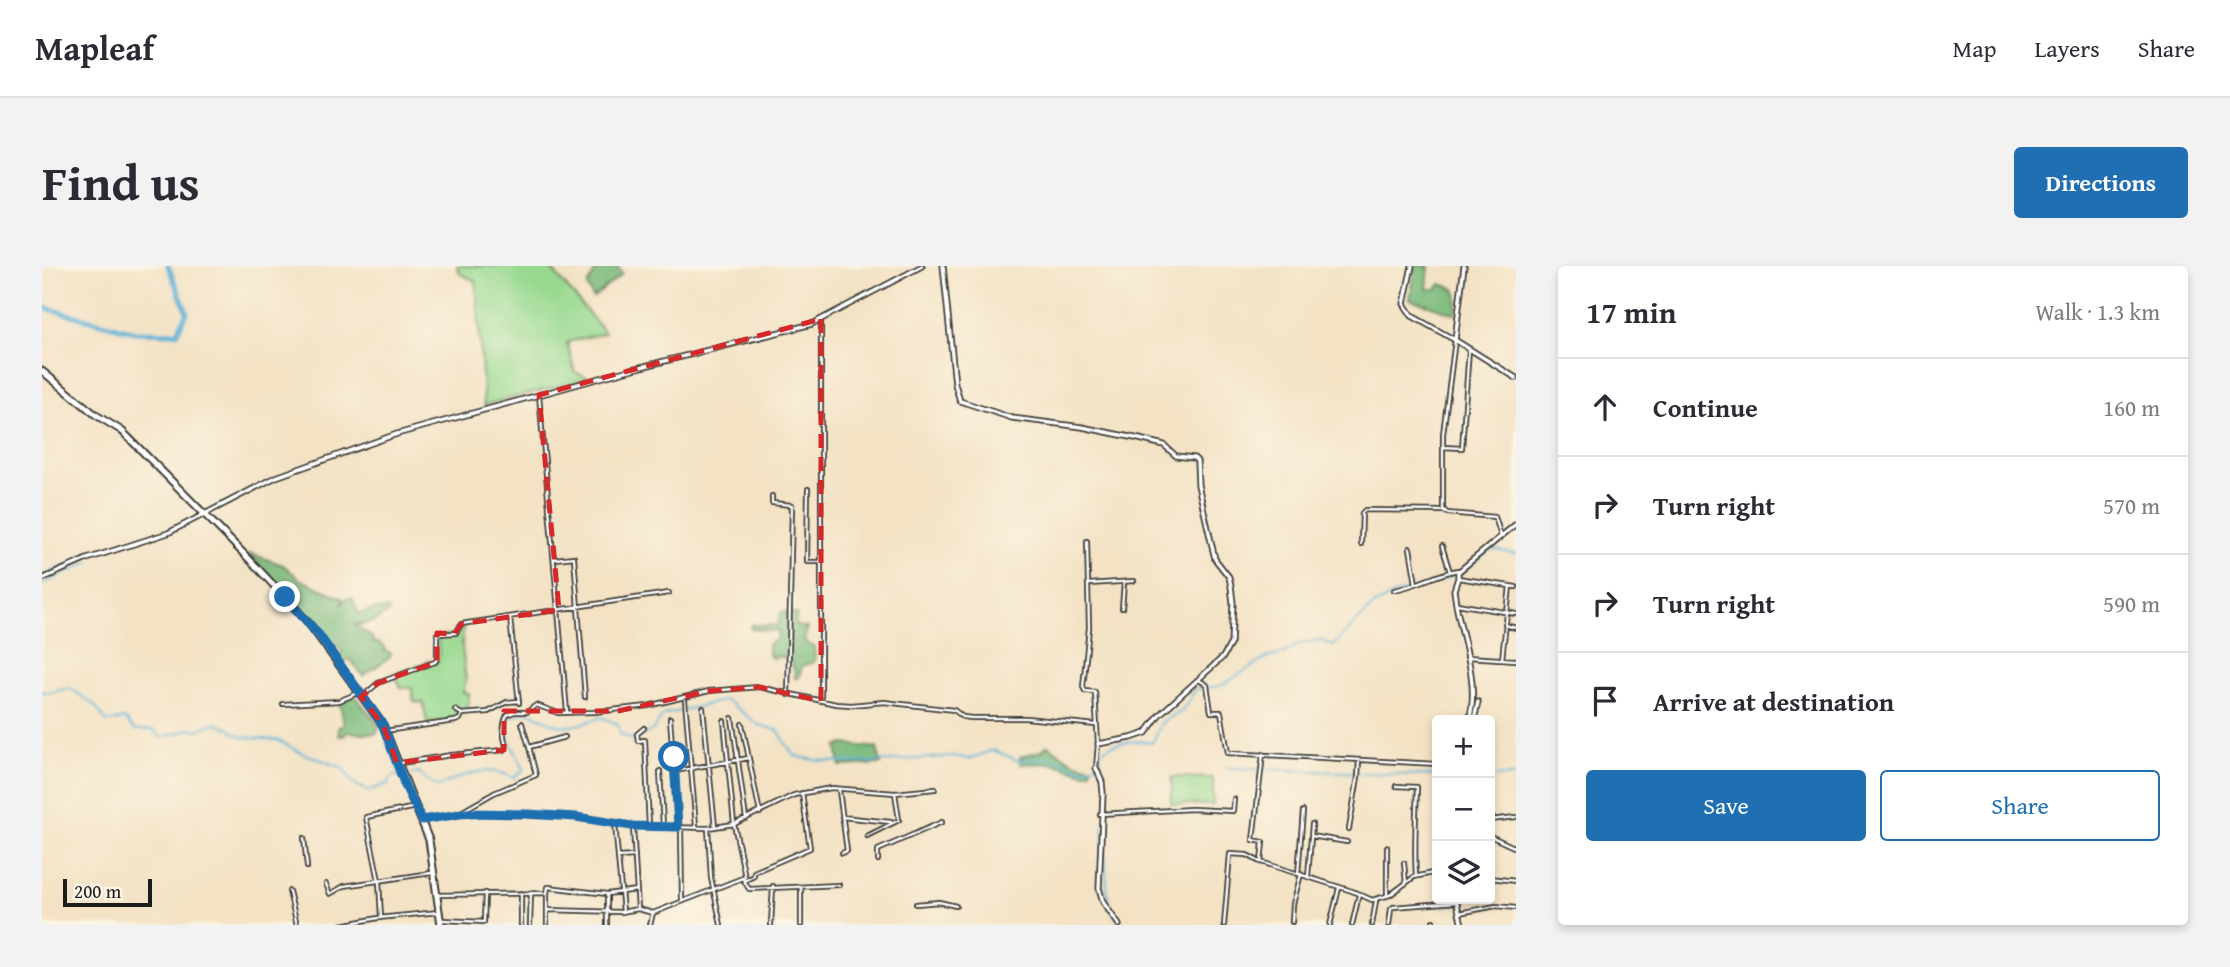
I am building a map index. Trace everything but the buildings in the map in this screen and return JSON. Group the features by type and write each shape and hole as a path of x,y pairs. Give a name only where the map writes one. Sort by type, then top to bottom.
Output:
{"main road":[{"path":"42,372 96,415 122,431 250,560 313,628 385,731 432,849 440,922"}],"street":[{"path":"42,579 87,559 168,533 276,477 315,463 397,434 802,327 922,266"},
{"path":"943,266 955,384 960,401 1012,418 1082,427 1145,440 1167,447 1176,456 1194,458 1197,461 1200,492 1215,559 1229,577 1233,603 1231,643 1227,652 1159,715 1146,733 1098,744"},
{"path":"1412,266 1404,304 1412,316 1516,378"},
{"path":"1444,511 1443,447 1464,266"},
{"path":"821,319 821,701"},
{"path":"1443,447 1462,448 1469,349"},
{"path":"539,395 568,712"},
{"path":"807,489 807,562 821,562"},
{"path":"772,496 772,503 792,505 788,695"},
{"path":"1361,544 1362,513 1365,510 1444,511 1496,517 1501,537"},
{"path":"1472,715 1473,702 1455,584 1458,574 1516,524"},
{"path":"1087,541 1089,628 1083,687 1085,691 1095,692 1098,744 1096,766 1102,782 1099,888 1103,902 1119,925"},
{"path":"1442,546 1450,572"},
{"path":"1410,548 1416,584"},
{"path":"555,559 574,557 585,697"},
{"path":"1394,590 1450,572 1516,587"},
{"path":"1089,584 1134,581"},
{"path":"1122,608 1124,583"},
{"path":"1502,659 1510,586"},
{"path":"283,704 339,701 360,695 378,683 435,662 437,633 456,633 461,624 669,593"},
{"path":"1456,604 1516,614"},
{"path":"455,710 462,714 488,712 508,702 519,702 509,618"},
{"path":"1505,625 1516,628"},
{"path":"1467,657 1516,660"},
{"path":"1198,679 1206,685 1212,712 1221,712 1227,752 1432,764"},
{"path":"399,766 451,755 504,750 504,723 509,713 527,712 536,705 558,713 635,709 695,694 759,687 788,695 851,705 892,703 954,710 963,717 972,718 1026,718 1096,725"},
{"path":"685,700 696,827"},
{"path":"1474,715 1478,702"},
{"path":"704,708 715,827"},
{"path":"385,731 455,721 460,719 462,714"},
{"path":"670,718 680,827 682,902"},
{"path":"732,718 746,818"},
{"path":"724,721 734,824 744,880 749,889 839,885"},
{"path":"459,814 494,793 536,775 522,723"},
{"path":"742,724 760,813"},
{"path":"644,728 638,738 645,740 649,826"},
{"path":"529,747 565,737"},
{"path":"1261,862 1264,842 1253,840 1263,754"},
{"path":"675,771 749,758"},
{"path":"1349,829 1359,759"},
{"path":"660,771 663,827"},
{"path":"1396,786 1417,787 1414,833 1416,876"},
{"path":"422,820 459,814 564,816 632,826 708,828 734,824 802,793 831,788 895,793 934,789"},
{"path":"839,790 847,851 842,853"},
{"path":"547,910 623,912 638,909 653,913 754,876 754,872 810,848 802,793"},
{"path":"867,836 899,820 895,793"},
{"path":"1100,814 1192,809 1233,811 1234,799"},
{"path":"382,918 379,881 366,817 416,807"},
{"path":"1292,922 1300,874 1303,811"},
{"path":"842,817 894,822"},
{"path":"1495,819 1516,817"},
{"path":"878,860 878,850 942,822"},
{"path":"615,824 623,912"},
{"path":"1308,877 1312,824"},
{"path":"632,826 638,909"},
{"path":"708,828 714,889 721,925"},
{"path":"1311,836 1347,842"},
{"path":"304,838 307,867"},
{"path":"1495,838 1516,848"},
{"path":"1387,848 1387,897"},
{"path":"1224,925 1230,853 1247,855 1376,900 1387,897 1416,876 1432,873"},
{"path":"618,857 635,856"},
{"path":"1404,863 1406,883"},
{"path":"326,884 330,894 344,886 435,873"},
{"path":"1495,879 1516,881"},
{"path":"771,925 773,886"},
{"path":"547,925 548,887 607,894 638,890"},
{"path":"801,887 801,925"},
{"path":"1330,925 1339,888"},
{"path":"289,891 297,925"},
{"path":"436,895 547,892"},
{"path":"440,922 484,922 485,893"},
{"path":"521,893 521,925"},
{"path":"530,925 531,893"},
{"path":"607,894 607,925"},
{"path":"1352,925 1359,895"},
{"path":"1372,925 1376,900"},
{"path":"916,904 939,902 956,906"},
{"path":"1389,925 1393,907 1432,903"},
{"path":"1457,904 1462,925"},
{"path":"1459,913 1496,906 1516,908"},
{"path":"341,925 439,912"},
{"path":"650,925 653,913"},
{"path":"1112,925 1114,919"}],"highlighted area":[{"path":"821,319 821,701 759,687 709,691 618,711 504,711 504,750 397,763 383,725 361,697 378,683 437,662 437,633 455,634 461,624 559,610 539,395"}],"green space":[{"path":"457,266 549,266 605,333 567,342 575,372 590,378 484,405 476,281 460,274"},
{"path":"603,266 617,266 622,274 593,298 587,286 596,270"},
{"path":"1416,266 1429,266 1427,289 1437,289 1441,284 1455,289 1458,298 1456,314 1410,299"},
{"path":"249,553 283,565 301,580 342,598 342,605 345,599 352,598 359,614 389,609 389,612 375,621 353,624 373,638 372,642 379,643 385,648 384,651 391,653 390,657 363,676 350,659 342,664 338,657 343,652 322,630 320,622 315,624"},
{"path":"783,612 797,614 795,625 807,628 804,641 814,647 815,660 802,666 799,678 795,678 790,660 772,658 768,654 768,644 777,640 778,631 751,629 751,625 778,625"},
{"path":"464,626 462,646 466,681 463,692 469,694 468,710 457,709 456,712 460,715 456,719 427,723 423,703 414,702 412,688 401,688 395,675 428,661 436,663 439,659 438,635 456,635 460,627"},
{"path":"355,696 380,726 376,734 347,732 344,736 339,736 338,727 344,725 340,703"},
{"path":"844,744 877,748 881,764 840,766 837,747"},
{"path":"1048,745 1073,761 1091,766 1091,771 1084,773 1052,763 1021,764 1020,757 1041,751"},
{"path":"1172,777 1213,778 1213,805 1171,804"}],"waterway":[{"path":"42,307 135,332 177,333 187,312 168,266"},
{"path":"394,776 418,773 437,787 466,775 485,771 514,778 524,769 507,736 508,719 524,713 529,712 566,726 600,717 618,724 621,735 635,740 654,729 663,715 726,700 759,725 778,730 793,755 811,759 851,762 955,756 969,759 993,750 1019,761 1049,757 1081,769 1101,763 1100,752 1111,746 1132,741 1152,743 1162,722 1182,711 1196,689 1220,686 1268,657 1281,655 1299,644 1321,640 1333,646 1373,606 1398,593 1462,572 1490,549 1516,554"},
{"path":"42,576 88,555"},
{"path":"42,584 90,562"},
{"path":"42,691 47,693 70,688 94,705 107,722 125,719 135,730 154,730 161,738 190,729 198,730 214,723 243,737 277,740 302,753 343,768 353,783 368,791 388,784 391,778"},
{"path":"1226,768 1259,769"},
{"path":"1263,769 1432,776"},
{"path":"1495,777 1516,776"},
{"path":"1103,825 1108,903 1122,925"}],"route":[{"path":"285,597 319,635 363,701 383,725 405,786 422,820 466,813 528,814 576,817 632,826 678,827 674,757"}]}
